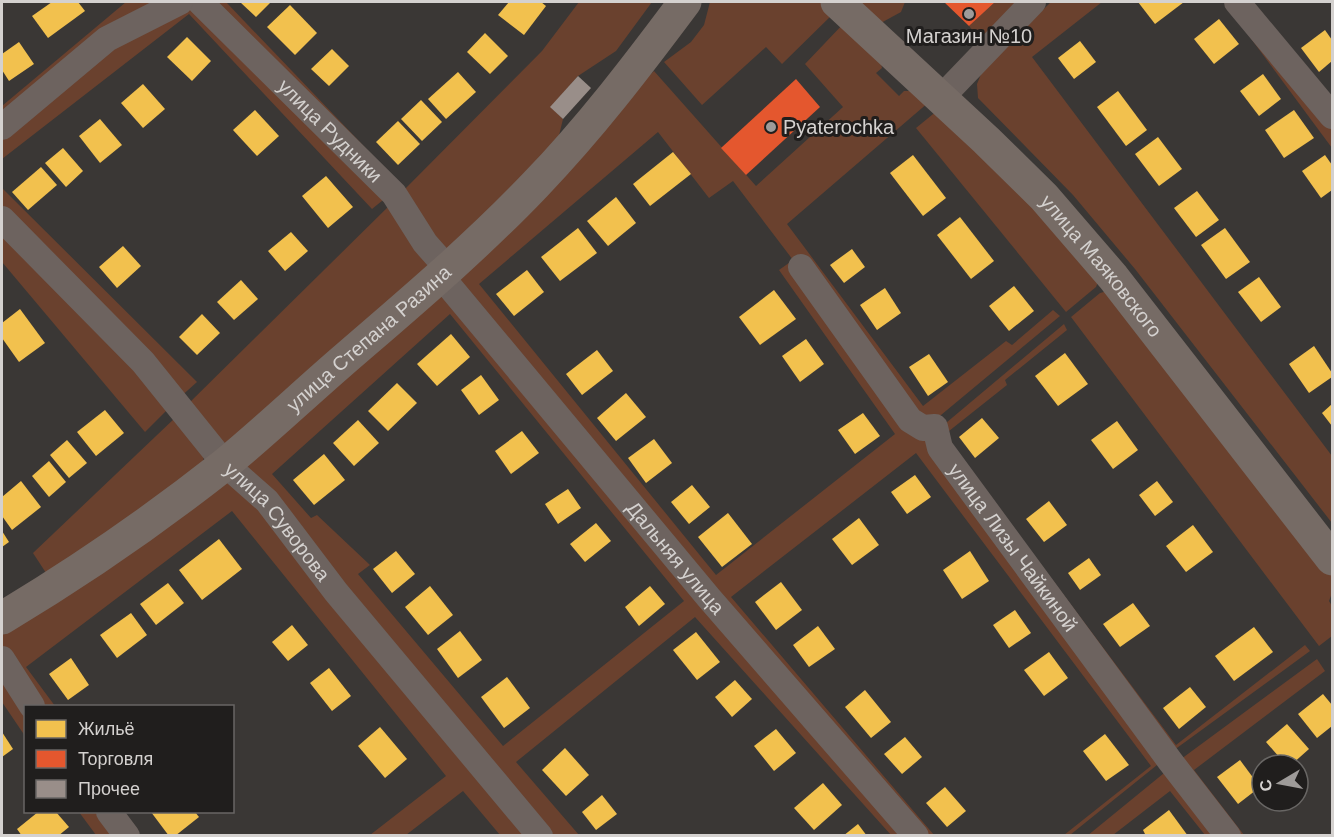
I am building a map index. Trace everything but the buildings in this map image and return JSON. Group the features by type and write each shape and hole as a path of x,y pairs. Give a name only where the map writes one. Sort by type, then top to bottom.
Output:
{"main road":[{"name":"улица Степана Разина","path":"2,618 54,587 130,536 225,464 444,272 533,188 559,160 632,72 685,2"},
{"name":"улица Маяковского","path":"837,2 1044,197 1098,260 1332,559"}],"street":[{"path":"2,127 107,39 180,2"},
{"name":"улица Рудники","path":"200,2 394,194 444,272"},
{"path":"940,99 1032,2"},
{"path":"1237,2 1332,116"},
{"name":"улица Суворова","path":"2,219 143,362 225,464 267,501 336,592 540,836"},
{"name":"улица Лизы Чайкиной","path":"801,267 910,420 923,428 935,427 940,448 1163,752 1228,836"},
{"name":"Дальняя улица","path":"444,272 709,598 916,836"},
{"path":"2,659 31,705"},
{"path":"110,813 127,836"}],"shaded area":[{"path":"126,2 167,2 2,119 2,106"},
{"path":"207,2 226,2 398,182"},
{"path":"579,2 652,2 616,51 578,76 551,107 563,119 555,152 448,256 400,194 542,51"},
{"path":"710,2 823,2 835,12 782,64 766,47 702,105 664,62 691,42 704,25"},
{"path":"853,2 905,2 901,12 879,24"},
{"path":"995,2 1017,2 981,40 969,26"},
{"path":"1051,2 1102,2 1032,57 1332,456 1332,523 1135,269 1073,195 978,98 977,84 984,67"},
{"path":"1224,2 1229,2 1332,126 1332,148"},
{"path":"186,4 388,196 372,209 189,14 2,159 2,134 110,45"},
{"path":"845,22 879,55 882,68 876,73 899,96 904,91 917,91 929,102 787,224 923,406 1006,341 1012,345 1053,310 1060,316 935,420 923,434 1162,761 1070,835 1064,835 1151,766 916,453 731,597 934,835 922,835 454,284 629,94 654,71 756,186 843,107 805,64","holes":["658,132 709,198 733,181 793,260 779,270 895,434 716,575 479,284"]},
{"path":"938,110 1100,277 1096,287 1066,312 916,128"},
{"path":"2,188 197,382 178,399 2,211"},
{"path":"392,203 432,272 230,448 185,407"},
{"path":"2,228 138,368 168,409 145,432 2,262"},
{"path":"1111,290 1332,573 1332,593 1329,601 1332,606 1332,636 1319,646 1071,317 1100,293"},
{"path":"435,292 448,294 910,835 891,835 695,617 516,762 579,835 549,835 238,464","holes":["450,314 684,601 503,746 358,574 370,565 317,515 311,518 272,474"]},
{"path":"1064,324 1067,330 1005,380 1007,385 944,435 1176,745 1305,645 1310,651 1170,753 944,446 940,428"},
{"path":"176,417 204,455 202,469 50,579 33,553"},
{"path":"227,474 265,507 533,835 500,835 463,791 406,835 370,835 446,776 232,511 26,667 54,705 37,705 2,649 2,629"},
{"path":"1317,659 1325,671 1194,770 1244,835 1234,835 1177,762"},
{"path":"2,670 25,705 24,735 2,702"},
{"path":"1169,769 1221,835 1205,835 1170,791 1113,835 1087,836"},
{"path":"80,813 104,813 120,835 96,835"}],"place":[{"name":"Магазин №10","path":"969,14"},
{"name":"Pyaterochka","path":"771,127"}]}
